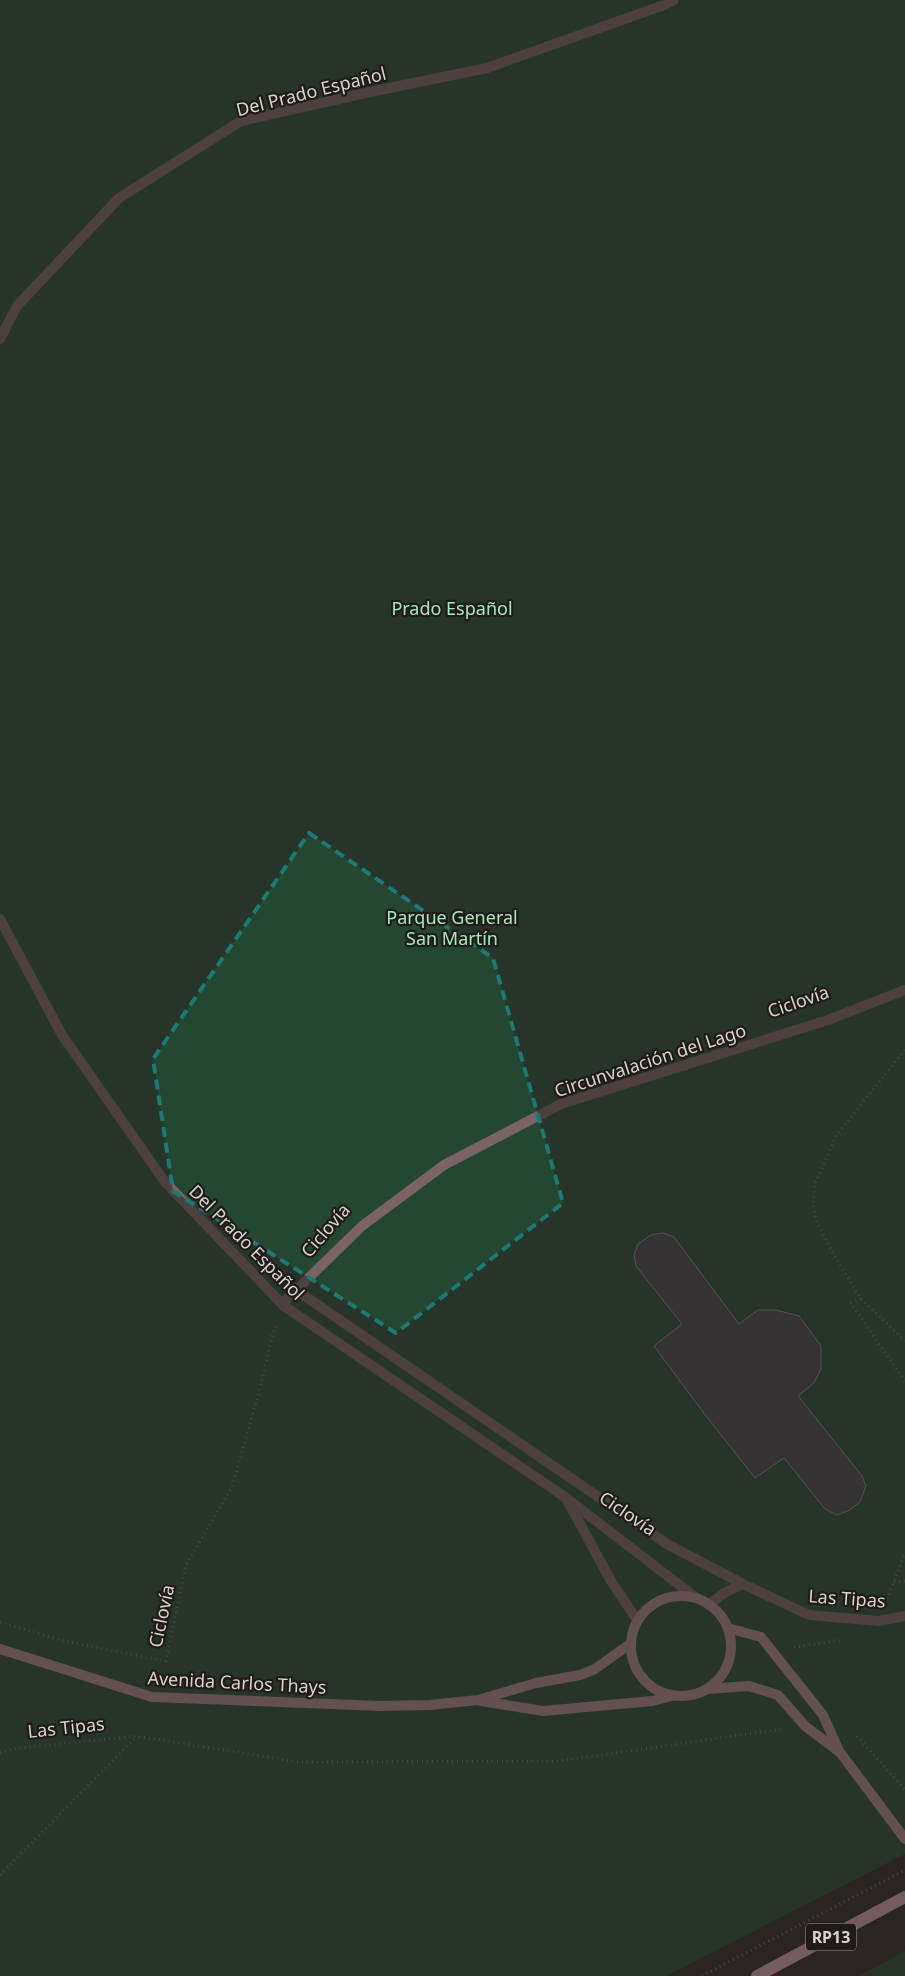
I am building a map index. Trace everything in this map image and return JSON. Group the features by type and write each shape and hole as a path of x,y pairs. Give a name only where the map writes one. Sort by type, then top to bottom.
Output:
{"main road":[{"name":"RP13","path":"757,1976 905,1897"}],"street":[{"name":"Del Prado Español","path":"0,339 16,306 119,198 242,121 486,68 664,6 674,0"},
{"name":"Del Prado Español","path":"0,919 62,1035 166,1182 284,1306 565,1497 695,1597"},
{"name":"Circunvalación del Lago","path":"284,1306 287,1299 362,1226 444,1165 561,1104 828,1020 905,990"},
{"name":"Las Tipas","path":"296,1290 667,1544 809,1616 879,1621 905,1616"},
{"name":"Del Prado Español","path":"565,1497 611,1581 637,1620"},
{"path":"710,1604 724,1593 743,1584"},
{"path":"675,1595 695,1597 710,1604 721,1616 728,1628 731,1641 730,1655 726,1668 718,1680 708,1689 697,1694 674,1696 656,1690 642,1678 633,1663 630,1644 637,1620 656,1601 675,1595"},
{"path":"728,1628 761,1637 823,1715 839,1751 905,1839"},
{"name":"Avenida Carlos Thays","path":"0,1649 152,1698 381,1706 478,1700 536,1683 580,1675 595,1669 630,1644"},
{"path":"708,1689 749,1686 778,1695 805,1726 839,1751"},
{"name":"Avenida Carlos Thays","path":"478,1700 543,1711 652,1701 674,1696"}],"path":[{"path":"905,1050 836,1136 815,1184 813,1205 818,1224 834,1255 861,1299 905,1341"},
{"path":"861,1299 852,1303 905,1382"},
{"name":"Ciclovía","path":"0,1622 64,1642 166,1661 186,1565 232,1487 258,1396 272,1336 284,1306"},
{"path":"879,1621 905,1553"},
{"path":"894,1582 905,1581"},
{"name":"Las Tipas","path":"0,1752 20,1748 136,1736 298,1762 560,1761 805,1726"},
{"path":"0,1875 136,1736"},
{"path":"702,1976 905,1870"}],"highlighted area":[{"path":"309,833 493,958 563,1203 396,1333 173,1191 153,1059"}],"green space":[{"name":"Parque General San Martín","path":"0,0 905,0 905,1854 666,1976 0,1976"},
{"path":"905,1951 905,1976 859,1976"}],"building":[{"path":"663,1233 674,1237 739,1324 758,1310 776,1310 799,1316 821,1346 821,1369 814,1383 798,1396 862,1476 866,1486 860,1502 850,1510 837,1515 825,1509 784,1458 755,1478 654,1346 682,1324 636,1266 634,1255 638,1244 651,1235"}],"park label":[{"name":"Prado Español","path":"452,608"}]}
